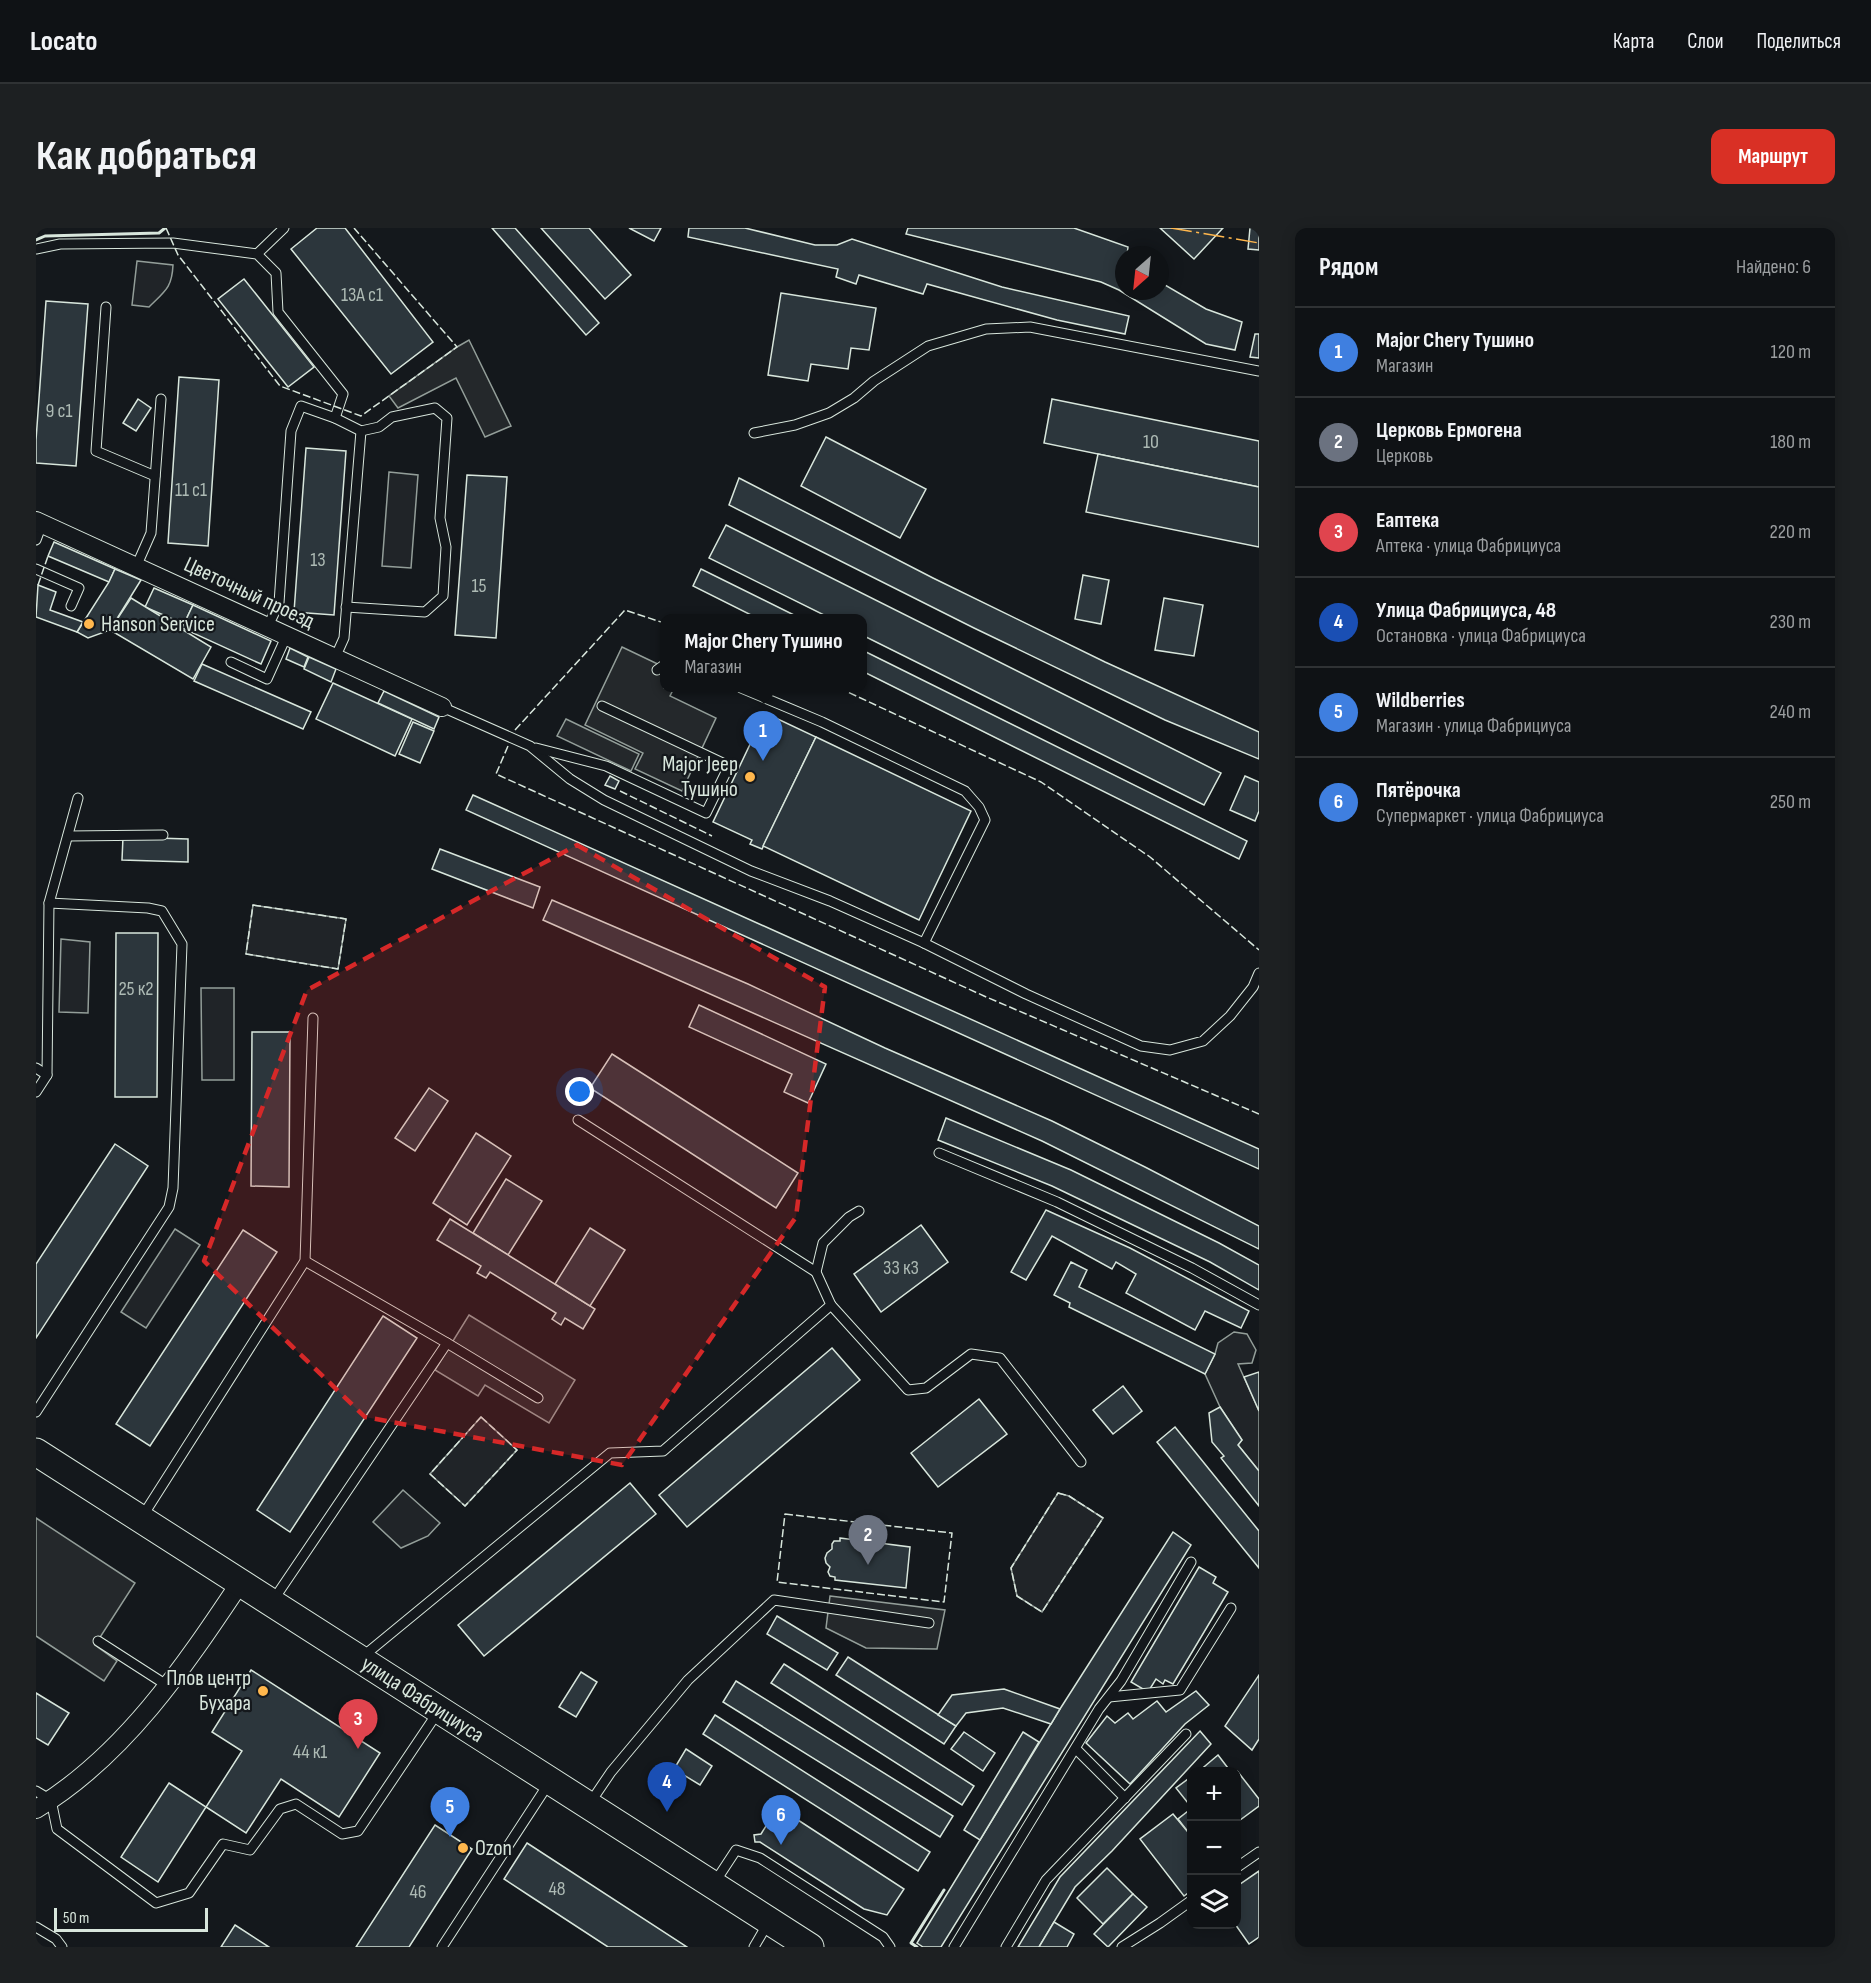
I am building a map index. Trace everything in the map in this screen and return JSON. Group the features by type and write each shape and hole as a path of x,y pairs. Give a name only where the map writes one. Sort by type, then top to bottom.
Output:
{"main road":[{"name":"улица Фабрициуса","path":"36,1452 810,1947"}],"street":[{"name":"Цветочный проезд","path":"38,528 136,567 442,707"},
{"path":"41,1800 88,1770 119,1741 168,1686 240,1583"}],"lane":[{"path":"257,254 284,228"},
{"path":"36,249 60,244 173,243 257,254 276,273 278,312 343,394 334,418"},
{"path":"106,307 96,451 155,476"},
{"path":"754,433 795,425 829,413 928,346 986,329 1030,327 1259,371"},
{"path":"136,567 151,533 161,399"},
{"path":"267,628 279,603 291,431 301,406 361,431 379,428 392,417 435,408 447,418 440,518 446,547 443,596 425,612 346,606"},
{"path":"335,658 344,638 361,431"},
{"path":"36,570 79,588 71,606"},
{"path":"231,662 267,679 286,637"},
{"path":"753,692 822,722 965,791 979,807 985,820 924,943"},
{"path":"442,707 530,746 606,766 706,813 729,766 602,706"},
{"path":"530,746 570,779 604,801 752,871 830,901 924,943 1026,994 1141,1046 1170,1050 1203,1041 1230,1016 1253,987 1259,973"},
{"path":"36,1092 47,1075 49,903 78,798"},
{"path":"68,836 163,835"},
{"path":"36,1412 169,1207 174,1188 182,944 162,911 148,908 49,903"},
{"path":"140,1519 305,1261 313,1018"},
{"path":"36,1068 47,1075"},
{"path":"578,1120 816,1272 831,1305 908,1390 926,1388 971,1354 1000,1358 1081,1462"},
{"path":"939,1153 1057,1202 1192,1268 1259,1305"},
{"path":"816,1272 823,1243 849,1216 859,1210"},
{"path":"305,1261 538,1398"},
{"path":"359,1659 610,1453 663,1451 831,1305"},
{"path":"271,1603 447,1343"},
{"path":"957,1946 1099,1709 1121,1682 1191,1562"},
{"path":"588,1805 611,1772 688,1680 774,1599 929,1623"},
{"path":"1108,1697 1180,1690 1231,1608"},
{"path":"98,1641 168,1686"},
{"path":"41,1800 57,1828 156,1903 189,1893 223,1844 250,1850 280,1809 296,1804 342,1834 358,1831 439,1710"},
{"path":"1006,1947 1046,1880 1186,1734"},
{"path":"1076,1749 1125,1798"},
{"path":"442,1947 550,1781"},
{"path":"714,1884 736,1850 760,1858 883,1936 890,1947"},
{"path":"1241,1865 1259,1852"},
{"path":"1122,1947 1187,1903"},
{"path":"754,1947 770,1920"},
{"path":"36,1927 56,1939 62,1947"}],"highlighted area":[{"path":"577,845 825,987 796,1217 622,1465 365,1417 204,1261 307,990"}],"shaded area":[{"path":"137,261 173,265 169,284 149,307 132,305"},
{"path":"469,340 511,426 485,437 456,378 398,408 389,396"},
{"path":"389,472 418,475 411,568 382,566"},
{"path":"622,647 660,665 660,692 672,692 670,696 716,718 682,791 635,769 643,753 585,725"},
{"path":"566,719 639,754 631,771 557,736"},
{"path":"253,905 346,919 338,969 246,954"},
{"path":"61,939 90,942 88,1013 59,1012"},
{"path":"201,988 234,988 234,1080 202,1080"},
{"path":"175,1229 200,1245 146,1328 121,1312"},
{"path":"469,1315 575,1380 549,1423 485,1385 478,1396 435,1370"},
{"path":"1234,1332 1247,1334 1256,1350 1252,1363 1238,1364 1259,1411 1259,1471 1238,1445 1242,1440 1220,1407 1205,1374 1218,1343"},
{"path":"481,1417 517,1450 465,1506 430,1474"},
{"path":"403,1490 440,1523 428,1536 401,1548 373,1522"},
{"path":"1058,1493 1069,1496 1103,1518 1042,1612 1017,1596 1011,1568"},
{"path":"36,1518 135,1583 95,1645 117,1661 104,1681 36,1636"},
{"path":"830,1596 945,1610 937,1649 866,1648 826,1628"}],"building":[{"path":"317,228 345,228 433,342 391,374 291,249"},
{"path":"492,228 515,228 599,323 586,335"},
{"path":"541,228 589,228 631,275 605,299"},
{"path":"629,228 661,228 654,241"},
{"path":"689,228 745,228 815,245 837,245 852,239 1002,287 1129,316 1125,334 1057,320 927,284 923,294 859,275 856,284 836,277 838,269 688,237"},
{"path":"908,228 1074,228 1125,246 1115,246 1115,288 1101,282 906,234"},
{"path":"1160,228 1223,228 1194,259"},
{"path":"1250,228 1259,228 1259,250 1248,249"},
{"path":"244,279 314,367 288,387 218,299"},
{"path":"1169,287 1206,309 1242,322 1235,350 1206,344 1135,300 1169,300"},
{"path":"781,293 876,308 869,350 851,348 848,369 811,364 808,381 768,375"},
{"path":"46,301 88,304 76,466 36,463"},
{"path":"1255,334 1259,334 1259,358 1250,357"},
{"path":"179,377 219,380 208,546 168,543"},
{"path":"138,399 151,408 136,431 123,423"},
{"path":"1052,399 1259,441 1259,487 1044,443"},
{"path":"826,437 926,489 900,538 801,486"},
{"path":"306,448 346,451 334,615 294,612"},
{"path":"1098,454 1259,487 1259,547 1086,512"},
{"path":"467,475 507,477 496,638 455,635"},
{"path":"739,478 933,578 1105,662 1259,732 1259,759 1165,720 974,628 729,505"},
{"path":"726,525 1221,773 1204,805 867,637 867,614 822,614 709,558"},
{"path":"54,542 115,569 109,582 48,556"},
{"path":"115,569 141,580 110,630 88,638 77,632"},
{"path":"701,569 792,614 749,614 693,586"},
{"path":"1083,575 1109,580 1101,624 1075,619"},
{"path":"38,585 56,592 50,610 83,622 77,632 36,617"},
{"path":"154,588 193,605 184,624 145,607"},
{"path":"131,598 211,647 193,679 110,630"},
{"path":"1164,598 1203,605 1194,656 1155,650"},
{"path":"193,605 271,641 261,664 182,628"},
{"path":"290,648 308,657 304,667 286,659"},
{"path":"867,652 1247,841 1239,859 867,673"},
{"path":"309,657 336,669 331,682 304,669"},
{"path":"202,664 311,712 303,729 194,681"},
{"path":"333,683 412,719 395,756 316,719"},
{"path":"384,691 439,717 434,729 378,703"},
{"path":"765,713 816,737 762,849 750,844 752,840 713,822"},
{"path":"413,722 434,731 420,763 399,754"},
{"path":"816,737 971,811 919,920 763,846"},
{"path":"610,776 619,781 615,789 605,785"},
{"path":"1245,776 1259,782 1259,811 1255,821 1230,810"},
{"path":"473,795 1259,1149 1259,1169 466,810"},
{"path":"123,837 188,839 188,862 122,860"},
{"path":"440,849 540,887 533,908 432,869"},
{"path":"552,900 748,984 885,1048 1052,1121 1259,1226 1259,1249 1042,1141 543,920"},
{"path":"116,933 158,933 157,1097 115,1097"},
{"path":"699,1005 826,1064 808,1103 784,1092 792,1074 689,1027"},
{"path":"252,1032 290,1032 289,1187 251,1186"},
{"path":"612,1054 798,1173 776,1208 590,1088"},
{"path":"429,1088 448,1101 415,1151 395,1138"},
{"path":"946,1118 1071,1170 1219,1243 1259,1265 1259,1290 1210,1262 1052,1186 938,1140"},
{"path":"476,1133 511,1156 467,1225 433,1203"},
{"path":"115,1144 148,1166 36,1338 36,1264"},
{"path":"506,1179 542,1201 508,1255 473,1233"},
{"path":"1046,1210 1130,1248 1249,1311 1241,1328 1205,1311 1195,1330 1126,1293 1136,1274 1116,1262 1112,1269 1052,1236 1026,1280 1011,1272"},
{"path":"450,1219 595,1309 583,1329 565,1318 561,1325 552,1319 556,1313 490,1272 486,1278 477,1273 481,1266 437,1240"},
{"path":"921,1225 948,1262 881,1312 854,1274"},
{"path":"590,1228 625,1250 590,1306 555,1284"},
{"path":"243,1230 277,1252 150,1446 116,1424"},
{"path":"1071,1262 1087,1270 1079,1287 1215,1354 1205,1374 1069,1307 1070,1303 1054,1295"},
{"path":"383,1316 417,1338 290,1532 257,1510"},
{"path":"832,1348 860,1380 687,1527 659,1495"},
{"path":"1259,1372 1259,1411 1244,1377"},
{"path":"1123,1386 1142,1411 1113,1434 1093,1410"},
{"path":"979,1399 1007,1434 938,1487 911,1453"},
{"path":"1220,1407 1242,1440 1238,1445 1259,1471 1259,1506 1221,1458 1224,1456 1212,1442 1209,1413"},
{"path":"1175,1427 1259,1531 1259,1568 1157,1442"},
{"path":"630,1483 656,1514 484,1656 458,1625"},
{"path":"1173,1532 1191,1545 941,1947 923,1947 917,1943 1060,1709"},
{"path":"840,1538 910,1547 906,1588 835,1580 835,1577 830,1576 828,1572 830,1567 825,1558 832,1549 834,1541 840,1541"},
{"path":"1199,1567 1216,1577 1213,1583 1228,1592 1173,1684 1165,1680 1163,1684 1156,1679 1148,1692 1131,1682"},
{"path":"777,1616 838,1653 827,1670 767,1634"},
{"path":"848,1657 956,1726 944,1744 836,1675"},
{"path":"784,1664 974,1786 962,1805 771,1683"},
{"path":"251,1670 380,1753 339,1817 281,1779 246,1833 206,1807 242,1751 212,1732"},
{"path":"581,1672 597,1682 576,1717 559,1707"},
{"path":"1259,1675 1259,1739 1252,1750 1225,1726"},
{"path":"736,1681 953,1816 940,1837 723,1702"},
{"path":"1004,1689 1060,1709 1051,1724 1003,1708 966,1713 956,1726 938,1715 952,1695"},
{"path":"1196,1691 1209,1705 1185,1724 1130,1784 1086,1743 1107,1716 1115,1723 1128,1713 1133,1719 1157,1701 1166,1712"},
{"path":"36,1693 69,1713 48,1745 36,1738"},
{"path":"715,1715 930,1852 918,1871 703,1734"},
{"path":"1200,1731 1211,1744 1190,1767 1187,1767 1187,1770 1112,1851 1075,1887 1039,1947 1018,1947 1060,1877"},
{"path":"964,1732 995,1753 983,1771 951,1749"},
{"path":"1023,1732 1039,1742 980,1840 964,1830"},
{"path":"686,1749 712,1766 700,1785 674,1769"},
{"path":"1218,1755 1227,1767 1204,1767"},
{"path":"1241,1776 1259,1799 1259,1806 1241,1819"},
{"path":"1187,1780 1187,1802 1176,1788"},
{"path":"169,1783 206,1807 158,1882 121,1857"},
{"path":"778,1807 904,1889 887,1915 864,1909 760,1842 755,1842 754,1835 761,1834"},
{"path":"1187,1812 1187,1831 1178,1819"},
{"path":"1173,1814 1187,1831 1187,1894 1184,1896 1140,1839"},
{"path":"435,1825 472,1849 409,1947 356,1947"},
{"path":"527,1843 687,1947 608,1947 504,1879"},
{"path":"1107,1868 1133,1894 1103,1924 1077,1898"},
{"path":"1259,1871 1259,1937 1249,1944 1238,1929 1241,1929 1241,1884"},
{"path":"1133,1894 1147,1907 1108,1947 1094,1934"},
{"path":"1054,1922 1074,1934 1067,1947 1039,1947"},
{"path":"235,1925 269,1947 221,1947"}],"fence":[{"path":"166,228 178,255 280,386 361,416 457,347 354,228"},
{"path":"38,585 48,556"},
{"path":"515,730 625,610 660,622"},
{"path":"848,692 1041,782 1150,857 1259,950"},
{"path":"508,746 496,774 984,996 1259,1114"},
{"path":"620,791 712,836"},
{"path":"253,905 346,919 338,969 246,954 253,905"},
{"path":"481,1417 517,1450 465,1506 430,1474 481,1417"},
{"path":"1058,1493 1069,1496 1103,1518 1042,1612 1017,1596 1011,1568 1058,1493"},
{"path":"785,1514 952,1533 944,1602 777,1582 785,1514"}],"wall":[{"path":"36,240 45,236 159,233 165,228"},
{"path":"917,1947 911,1943 944,1890"}],"power":[{"path":"1171,228 1259,243"}],"place":[{"name":"Hanson Service","path":"89,624"},
{"name":"Major Chery Тушино","path":"763,761"},
{"name":"Major Jeep Тушино","path":"750,777"},
{"name":"Церковь Ермогена","path":"868,1565"},
{"name":"Плов центр Бухара","path":"263,1691"},
{"name":"Еаптека","path":"358,1749"},
{"name":"Улица Фабрициуса, 48","path":"667,1812"},
{"name":"Wildberries","path":"450,1837"},
{"name":"Пятёрочка","path":"781,1845"},
{"name":"Ozon","path":"463,1848"}]}
